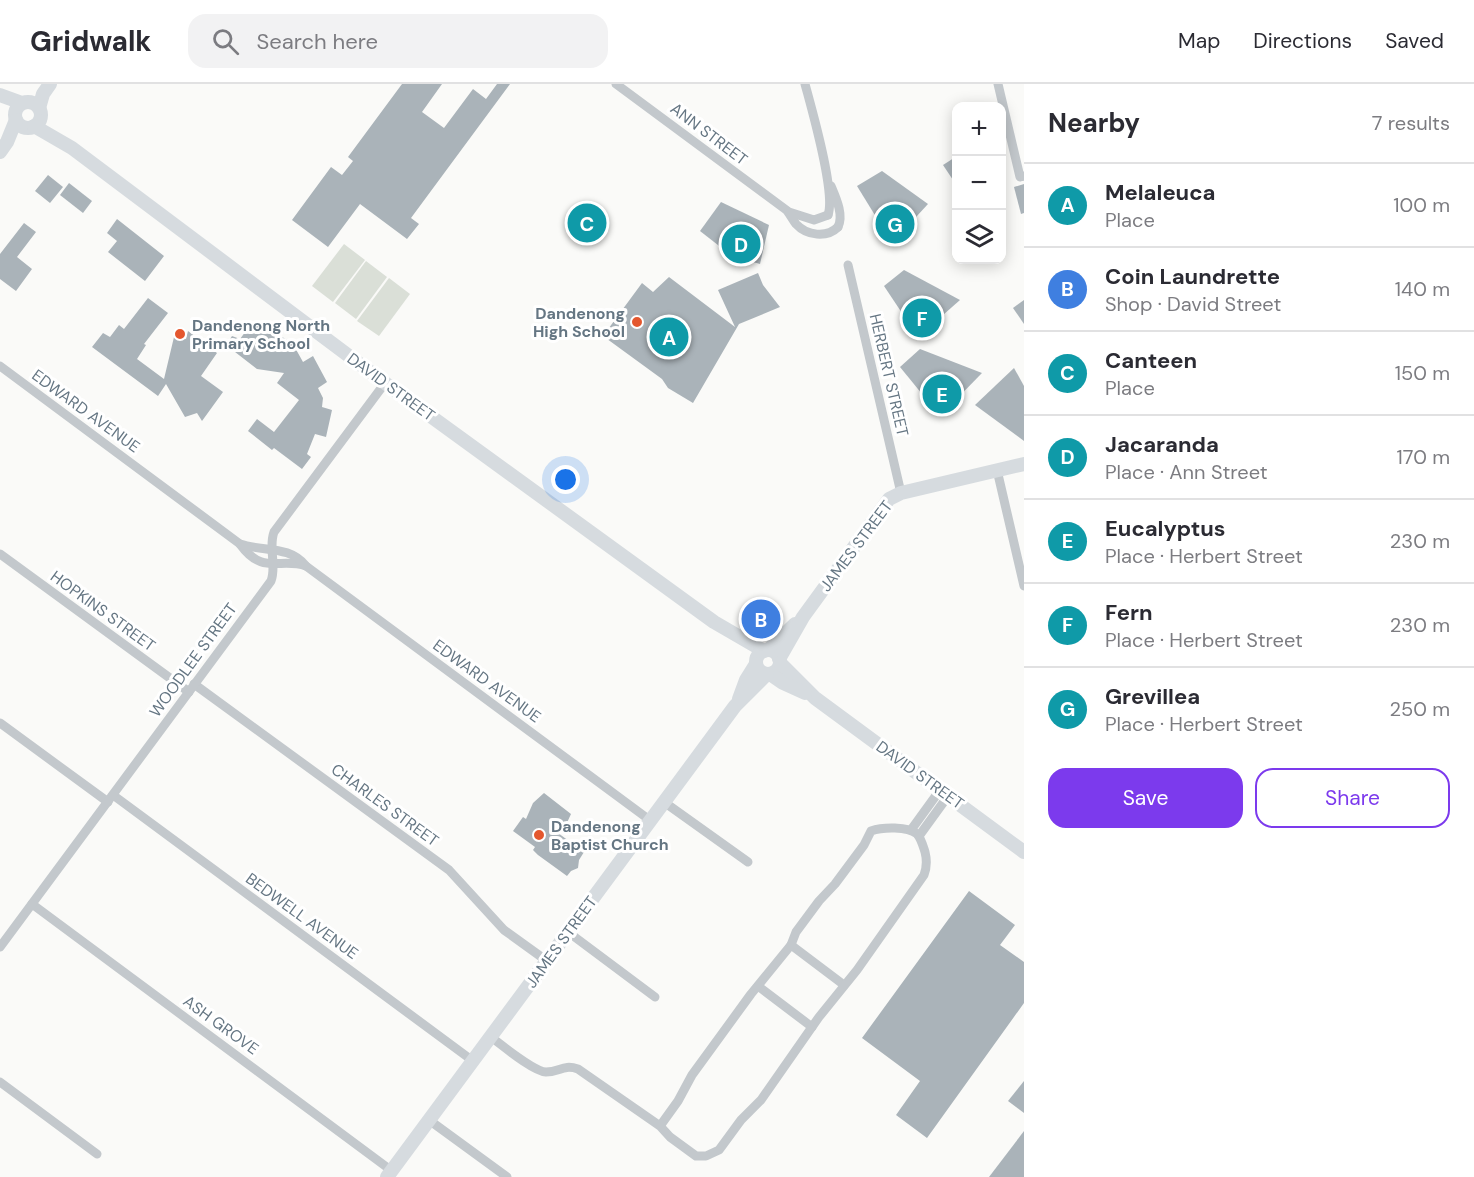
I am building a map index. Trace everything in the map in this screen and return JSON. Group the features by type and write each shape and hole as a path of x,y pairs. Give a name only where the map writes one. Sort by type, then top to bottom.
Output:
{"main road":[{"path":"4,147 47,89"},
{"name":"DAVID STREET","path":"1,95 385,383 767,658 815,698 1024,852"},
{"name":"JAMES STREET","path":"735,706 746,680 803,616 890,499 901,493 1024,464"},
{"name":"JAMES STREET","path":"389,1174 735,706 768,674 776,670 767,658"},
{"name":"DAVID STREET","path":"768,674 815,698"}],"street":[{"name":"ANN STREET","path":"616,84 783,208 795,215 812,220 820,220 828,215"},
{"path":"805,84 826,172 839,210 840,221 837,227 828,215 830,209 826,172"},
{"path":"998,84 1020,177 1024,176"},
{"name":"ANN STREET","path":"783,208 797,225 808,232 826,234 837,227"},
{"name":"HERBERT STREET","path":"848,265 901,493"},
{"name":"EDWARD AVENUE","path":"0,366 240,544 252,556 273,565 306,566"},
{"name":"WOODLEE STREET","path":"0,947 271,581 274,532 385,383"},
{"path":"997,470 1024,586"},
{"name":"EDWARD AVENUE","path":"240,544 290,553 300,559 306,566 651,821"},
{"name":"HOPKINS STREET","path":"0,554 191,688"},
{"name":"CHARLES STREET","path":"191,688 449,870 504,930 547,961"},
{"name":"BEDWELL AVENUE","path":"0,723 110,799 473,1061"},
{"path":"915,833 944,793"},
{"path":"664,802 748,862"},
{"path":"660,1126 692,1076 791,945 796,932 864,845 871,831 915,833"},
{"path":"491,1037 538,1070 552,1071 564,1066 578,1069 660,1126 670,1137 696,1156 714,1154 741,1120 761,1100 812,1027 857,970 926,871 926,856 915,833"},
{"name":"ASH GROVE","path":"32,904 389,1174"},
{"path":"568,932 655,997"},
{"path":"791,945 844,985"},
{"path":"758,986 812,1027"},
{"path":"0,1082 97,1154"},
{"path":"429,1120 507,1177"}],"shaded area":[{"path":"344,244 365,260 333,302 312,286"},
{"path":"366,261 387,277 356,319 335,303"},
{"path":"389,278 410,294 379,336 357,321"}],"building":[{"path":"402,84 442,84 422,112 444,128 473,89 486,99 497,84 510,84 411,218 419,224 407,239 360,204 328,247 292,220 331,167 342,175 353,161 348,157"},
{"path":"952,159 952,178 943,165"},
{"path":"882,171 928,204 892,243 857,186"},
{"path":"48,175 63,187 50,203 35,191"},
{"path":"69,183 92,201 83,213 60,195"},
{"path":"1024,184 1024,213 1021,214 1014,187"},
{"path":"721,202 769,225 760,264 732,256 700,231"},
{"path":"580,206 605,226 594,240 569,221"},
{"path":"117,219 164,256 145,281 108,252 117,241 107,233"},
{"path":"24,223 36,232 17,257 32,269 16,291 0,279 0,254"},
{"path":"904,270 960,300 918,337 884,286"},
{"path":"758,273 763,285 780,307 739,324 693,403 668,388 662,379 603,336 642,283 653,292 669,277 735,327 718,290"},
{"path":"148,298 168,313 144,344 146,345 137,359 164,379 174,337 186,339 188,331 217,353 201,376 223,392 202,421 197,413 185,417 166,384 158,396 92,347 103,333 110,337 119,325 124,329"},
{"path":"1024,300 1024,324 1013,308"},
{"path":"251,324 267,327 293,344 303,362 313,356 327,382 318,388 323,398 322,407 332,410 326,437 315,434 307,454 311,457 302,469 248,431 257,419 274,432 299,400 277,383 284,373 257,369 226,345 232,336 240,339"},
{"path":"920,349 982,373 940,416 900,367"},
{"path":"1014,368 1024,386 1024,441 975,405"},
{"name":"Dandenong Baptist Church","path":"544,793 571,814 565,827 558,833 584,852 579,860 578,868 567,876 538,855 533,850 535,847 513,831 523,817 526,819 533,803"},
{"path":"969,891 1015,925 1000,945 1024,962 1024,1003 927,1138 896,1115 920,1081 862,1038"},
{"path":"1024,1081 1024,1113 1008,1101"},
{"path":"1024,1131 1024,1177 989,1177"}],"place":[{"name":"Canteen","path":"587,223"},
{"name":"Grevillea","path":"895,224"},
{"name":"Jacaranda","path":"741,244"},
{"name":"Fern","path":"922,318"},
{"name":"Dandenong High School","path":"637,322"},
{"name":"Dandenong North Primary School","path":"180,334"},
{"name":"Melaleuca","path":"669,337"},
{"name":"Eucalyptus","path":"942,394"},
{"name":"Coin Laundrette","path":"761,619"},
{"name":"Dandenong Baptist Church","path":"539,835"}]}
